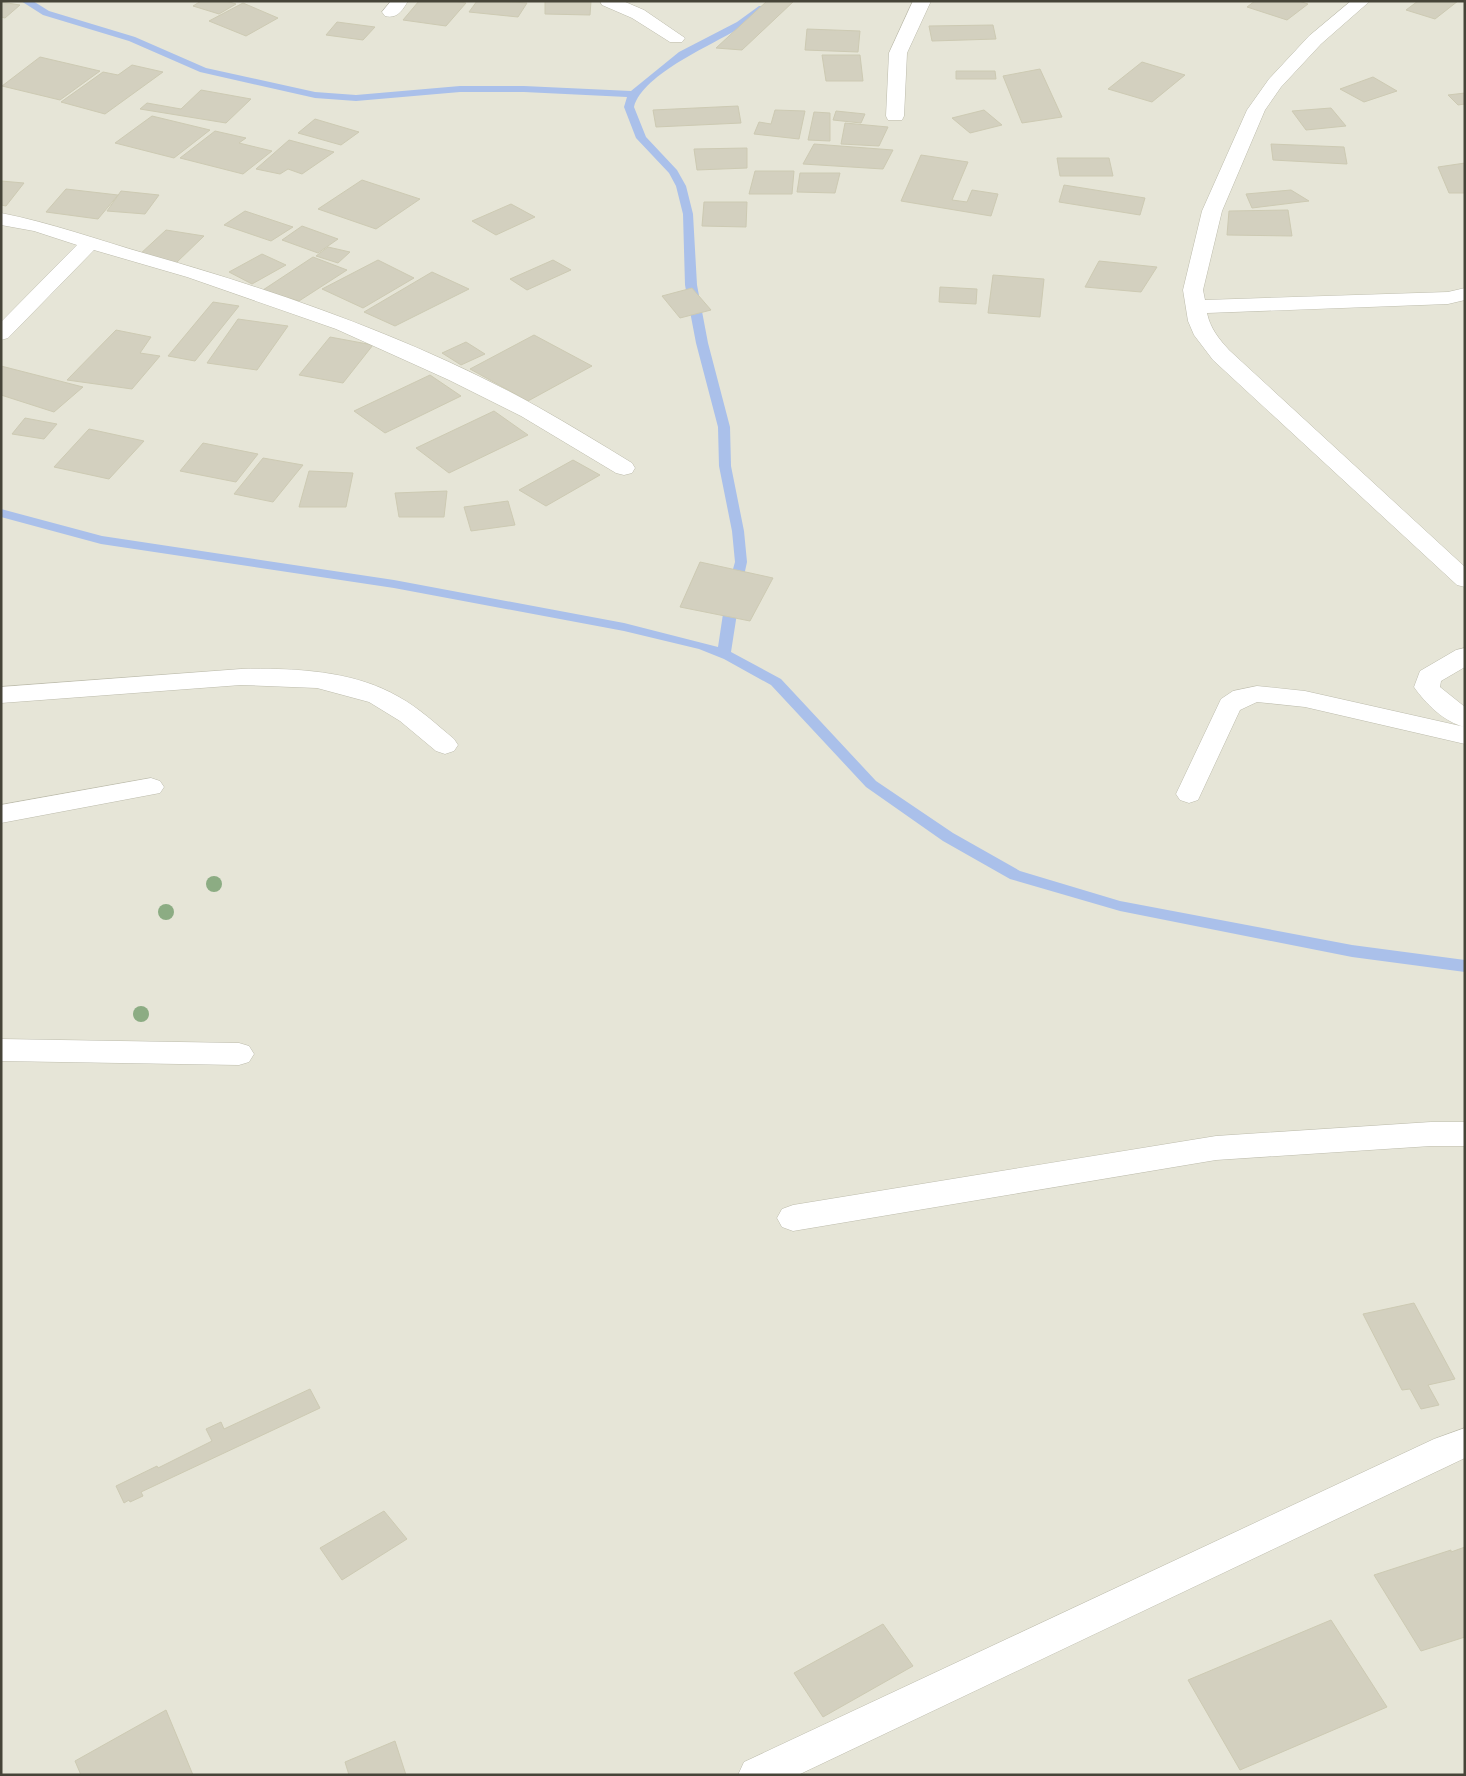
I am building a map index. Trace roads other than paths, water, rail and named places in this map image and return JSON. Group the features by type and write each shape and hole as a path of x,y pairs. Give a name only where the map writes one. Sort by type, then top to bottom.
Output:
{"street":[{"path":"608,1 638,14 676,38"},
{"path":"894,116 898,53 922,1"},
{"path":"1362,1 1294,60 1256,110 1212,211 1193,290 1195,307 1205,335 1221,355 1465,580"},
{"path":"1,219 38,226 138,258 194,273 343,325 457,375 530,411 624,468"},
{"path":"1,334 92,242"},
{"path":"1195,307 1448,298 1465,294"},
{"path":"1465,656 1428,677 1427,687 1434,696 1465,719"},
{"path":"1,695 255,675 302,678 339,683 368,692 395,704 445,745"},
{"path":"1189,794 1230,706 1242,697 1257,694 1305,699 1465,736"},
{"path":"1,814 151,787"},
{"path":"1,1050 239,1054"},
{"path":"793,1218 1216,1148 1431,1134 1465,1134"},
{"path":"756,1775 1437,1454 1465,1443"}],"waterway":[{"path":"26,1 46,13 132,39 203,70 315,95 356,98 460,89 524,89 633,94"},
{"path":"724,654 733,594 741,562 738,531 725,466 724,427 702,343 691,285 688,214 681,186 673,172 641,138 629,107 631,99 637,90 682,54 740,24 762,8"},
{"path":"1,513 101,540 394,584 624,627 703,646 729,656 776,682 795,700 821,732 871,784 948,837 1015,875 1070,893 1120,906 1352,951 1465,966"}]}
